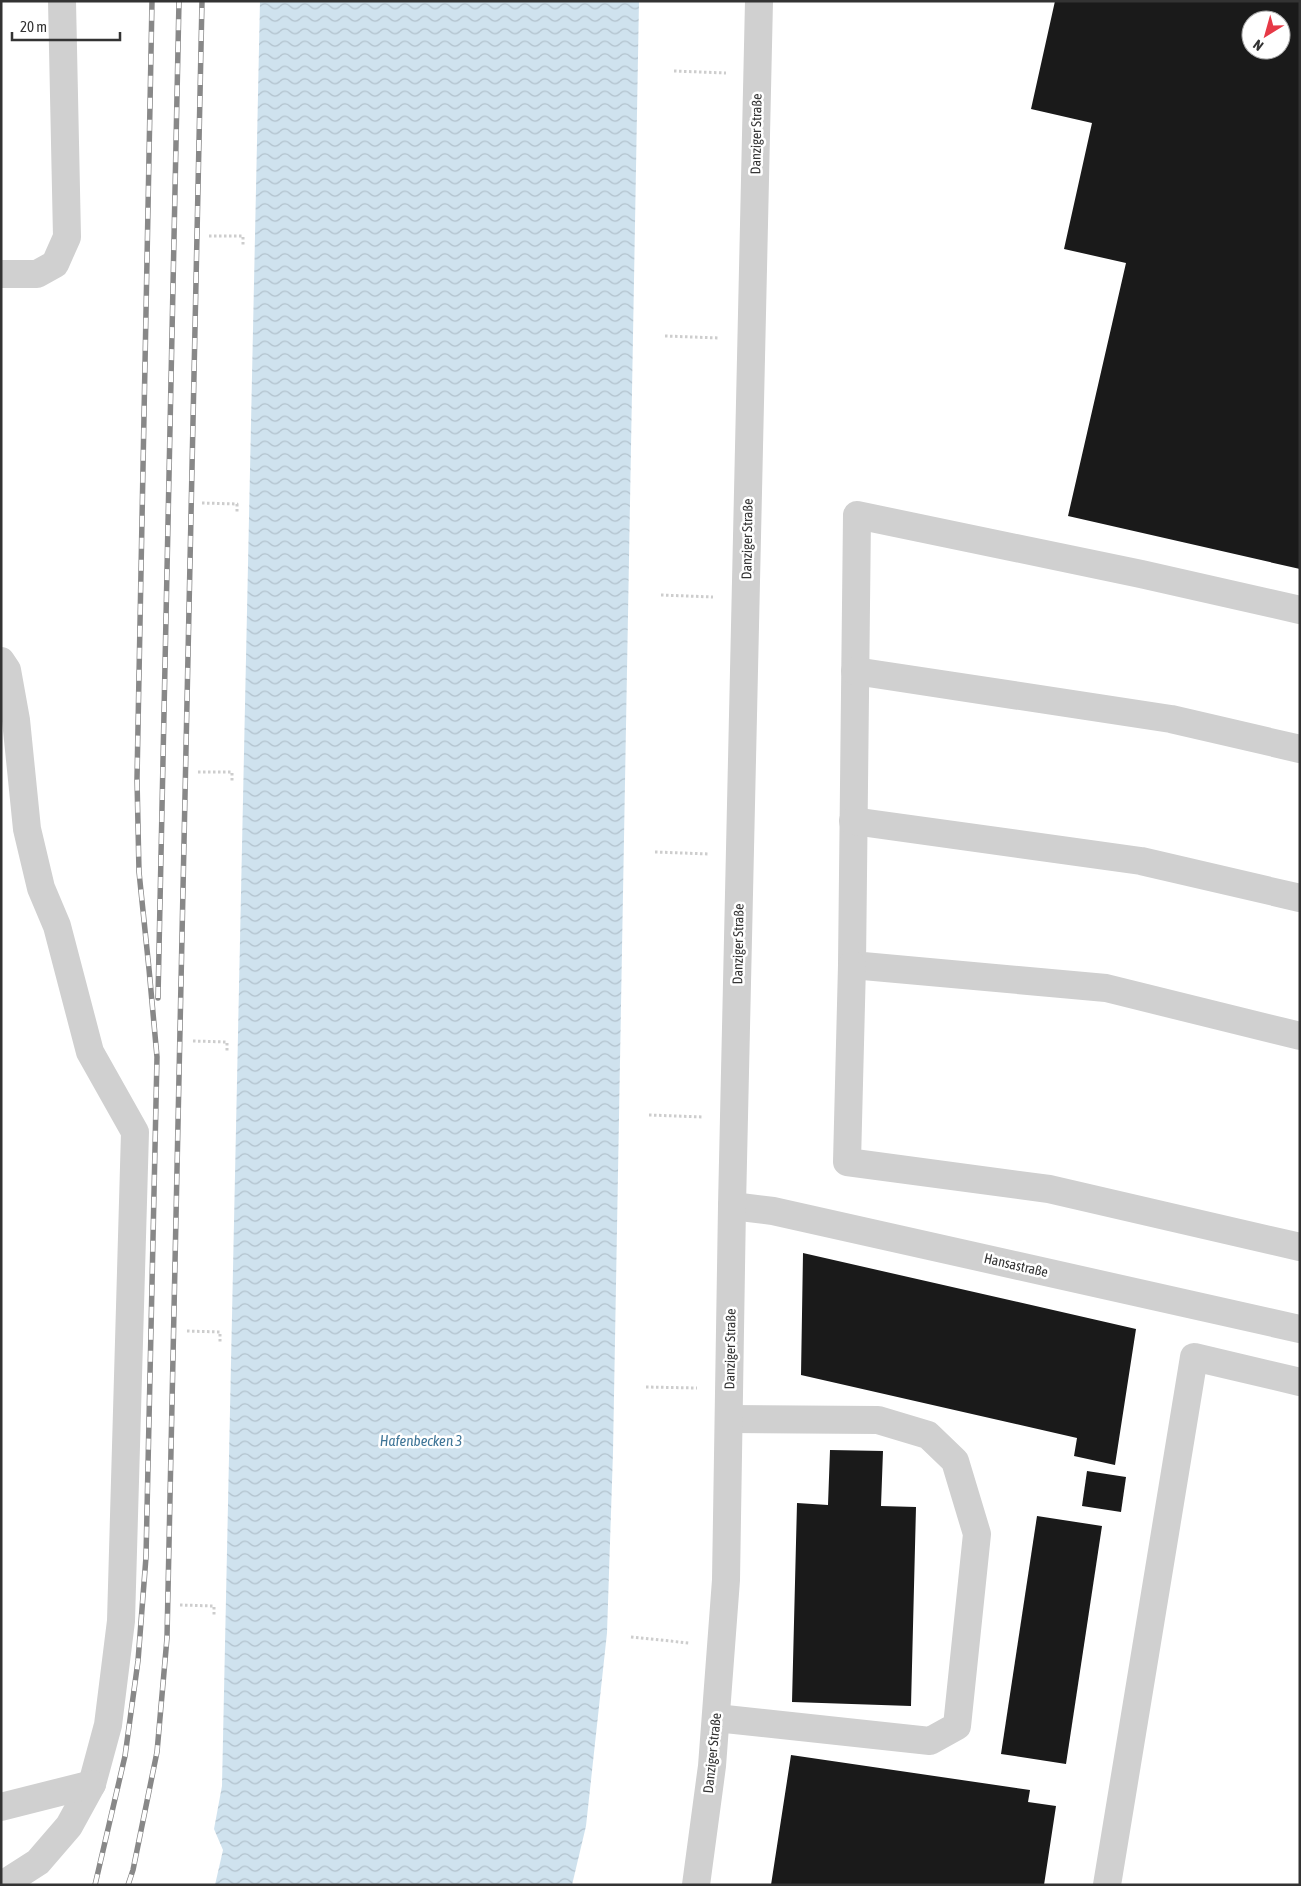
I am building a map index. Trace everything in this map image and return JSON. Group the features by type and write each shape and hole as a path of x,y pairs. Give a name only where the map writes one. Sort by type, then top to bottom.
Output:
{"street":[{"path":"1,274 37,274 55,264 67,237 62,1"},
{"name":"Danziger Straße","path":"696,1885 712,1766 726,1580 732,1206 759,1"},
{"path":"1300,610 1141,574 857,515 852,965 847,1162 1049,1189 1300,1247"},
{"path":"1,661 7,670 13,703 22,768 27,829 41,888 57,926 90,1052 135,1132 121,1621 108,1725 92,1784 69,1826 38,1862 7,1882 1,1883"},
{"path":"855,671 1171,720 1300,749"},
{"path":"853,821 1141,861 1300,898"},
{"path":"852,965 1106,988 1300,1036"},
{"name":"Hansastraße","path":"732,1206 773,1211 1300,1329"},
{"path":"1107,1885 1194,1357 1300,1382"},
{"path":"716,1718 930,1741 957,1726 977,1534 955,1461 928,1435 878,1420 729,1419"},
{"path":"1,1806 92,1784"}],"path":[{"path":"674,71 729,73"},
{"path":"209,236 243,236 243,247"},
{"path":"665,336 720,338"},
{"path":"202,503 237,504 237,514"},
{"path":"661,595 716,597"},
{"path":"198,772 232,772 232,783"},
{"path":"655,852 710,854"},
{"path":"193,1041 227,1042 227,1052"},
{"path":"649,1115 704,1117"},
{"path":"187,1331 220,1332 220,1343"},
{"path":"646,1386 700,1388"},
{"path":"180,1605 214,1606 214,1616"},
{"path":"631,1637 690,1643"}],"water":[{"name":"Hafenbecken 3","path":"260,1 639,1 613,1452 607,1633 586,1826 572,1885 215,1885 223,1850 214,1829 222,1786"}],"building":[{"path":"1055,1 1300,1 1300,569 1068,516 1126,263 1064,249 1092,123 1031,109"},
{"path":"803,1253 1136,1329 1115,1465 1074,1456 1077,1438 801,1375"},
{"path":"830,1450 883,1451 881,1506 916,1507 911,1706 792,1702 797,1503 828,1505"},
{"path":"1087,1471 1126,1477 1121,1512 1082,1506"},
{"path":"1037,1516 1102,1526 1066,1764 1001,1754"},
{"path":"791,1755 1030,1790 1028,1802 1056,1806 1044,1885 771,1885"}],"railway":[{"path":"95,1885 125,1756 138,1661 146,1557 157,1057 139,872 137,779 152,1"},
{"path":"158,998 179,1"},
{"path":"128,1885 133,1870 157,1752 167,1638 202,1"}]}
